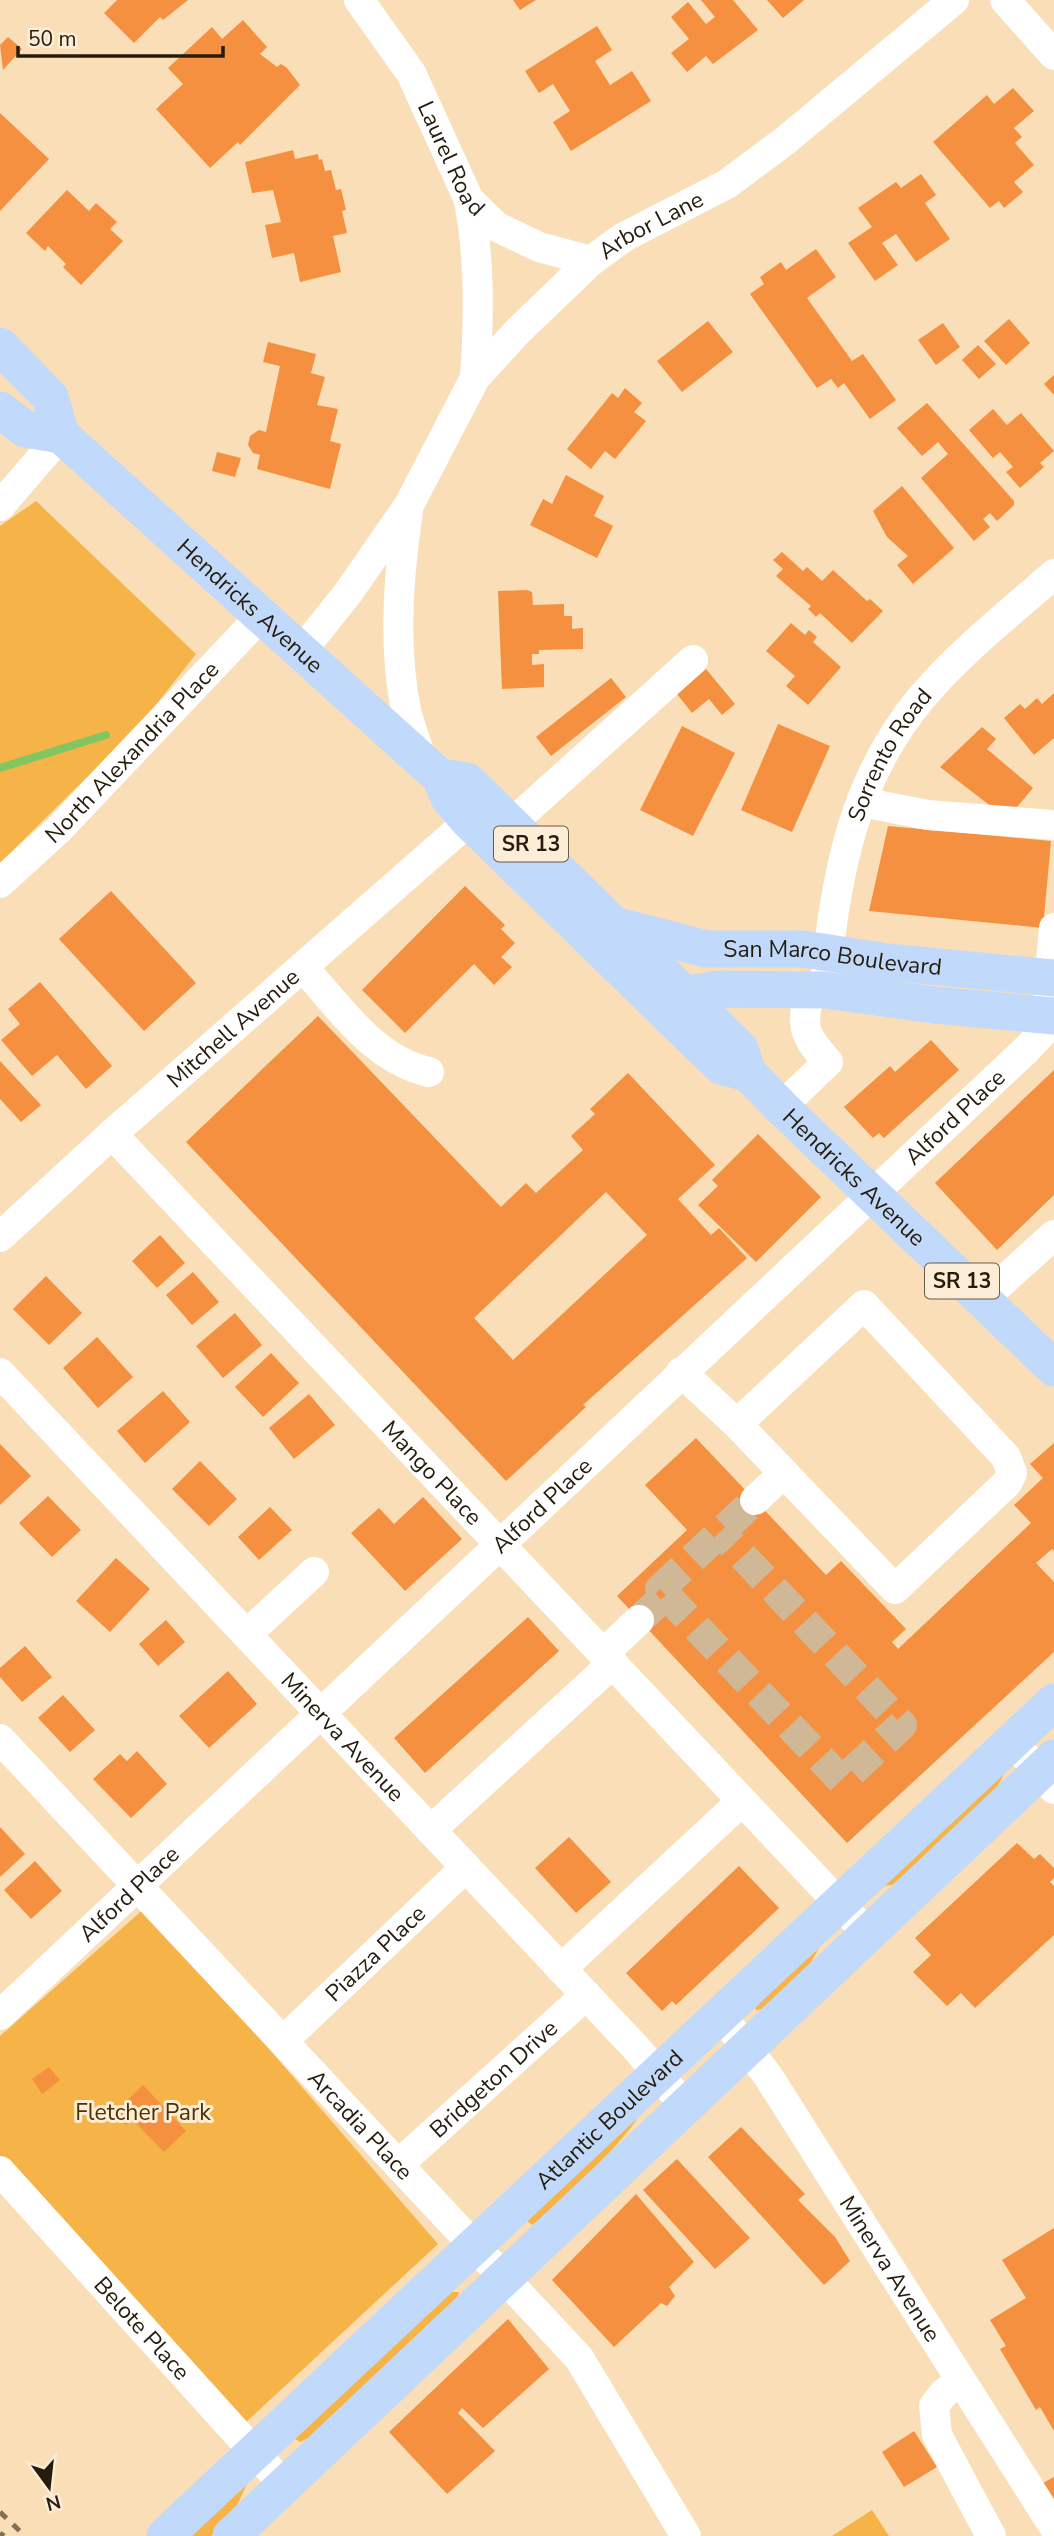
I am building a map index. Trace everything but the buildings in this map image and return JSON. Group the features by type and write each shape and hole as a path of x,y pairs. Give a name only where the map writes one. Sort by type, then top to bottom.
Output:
{"main road":[{"path":"0,346 50,397 61,435 25,429 0,410"},
{"name":"Hendricks Avenue","path":"61,435 431,769 449,798 469,821 613,964 721,1066 748,1073"},
{"name":"Hendricks Avenue","path":"431,769 467,781 688,995 740,1049 748,1073 780,1107 1054,1368"},
{"name":"San Marco Boulevard","path":"614,925 706,949 803,949 1052,978"},
{"name":"San Marco Boulevard","path":"613,964 662,996 688,995 720,989 817,990 1051,1016"},
{"name":"Atlantic Boulevard","path":"165,2536 1054,1702"},
{"name":"Atlantic Boulevard","path":"230,2536 867,1933 1050,1772"}],"street":[{"name":"Laurel Road","path":"359,0 411,73 469,200 497,227 539,247 591,261"},
{"name":"Arbor Lane","path":"300,653 348,593 409,505 475,378 591,261 624,237 727,184 786,139 954,0"},
{"path":"1005,0 1054,55"},
{"path":"469,200 478,248 479,309 475,378"},
{"path":"0,506 61,435"},
{"name":"Arbor Lane","path":"409,505 403,542 399,646 407,712 431,769"},
{"name":"Sorrento Road","path":"780,1107 828,1062 808,1040 803,1025 828,953 842,856 879,761 922,697 957,660 1054,574"},
{"name":"North Alexandria Place","path":"0,883 58,830 260,617"},
{"path":"511,824 693,660"},
{"path":"861,802 939,816 1054,825"},
{"name":"Mitchell Avenue","path":"0,1237 112,1134 469,821"},
{"name":"Alford Place","path":"0,2015 1027,1049 1045,1030 1051,1016 1054,928"},
{"path":"303,967 353,1038 398,1063 429,1072"},
{"name":"Mango Place","path":"112,1134 867,1933"},
{"path":"982,1300 1054,1235"},
{"path":"681,1372 737,1423 895,1589 1007,1483 1012,1473 1006,1457 864,1305 737,1423"},
{"name":"Minerva Avenue","path":"0,1373 586,1995 684,2105"},
{"path":"755,1500 784,1473"},
{"path":"247,1634 314,1572"},
{"path":"431,1830 608,1658 639,1620"},
{"name":"Arcadia Place","path":"0,1739 505,2275 579,2358 685,2536"},
{"path":"1010,1743 1050,1772"},
{"path":"561,1969 742,1801"},
{"name":"Piazza Place","path":"284,2040 466,1867"},
{"name":"Bridgeton Drive","path":"400,2164 586,1995"},
{"name":"Minerva Avenue","path":"719,2014 747,2046 1054,2527"},
{"name":"Belote Place","path":"0,2171 284,2485"},
{"path":"961,2381 944,2393 934,2406 937,2435 991,2536"}],"green space":[{"path":"36,501 196,654 141,724 0,863 0,526"},
{"path":"1005,1772 994,1793 907,1873 892,1885 883,1886"},
{"name":"Fletcher Park","path":"146,1907 438,2244 243,2425 0,2156 0,2036"},
{"path":"819,1948 810,1964 764,2009 755,2010 757,2004"},
{"path":"639,2113 624,2136 573,2189 532,2225 527,2221"},
{"path":"452,2292 459,2292 457,2299 314,2435 300,2442 294,2438"},
{"path":"247,2484 231,2518 211,2536 186,2536"},
{"path":"872,2510 889,2536 832,2536"}],"waterway":[{"path":"0,768 106,735"}],"tunnel":[{"path":"639,1620 666,1595 660,1589 755,1500"},
{"path":"666,1595 842,1781 902,1725 720,1532"}],"railway":[{"path":"0,2512 25,2536"},
{"path":"0,2533 4,2536"}]}
